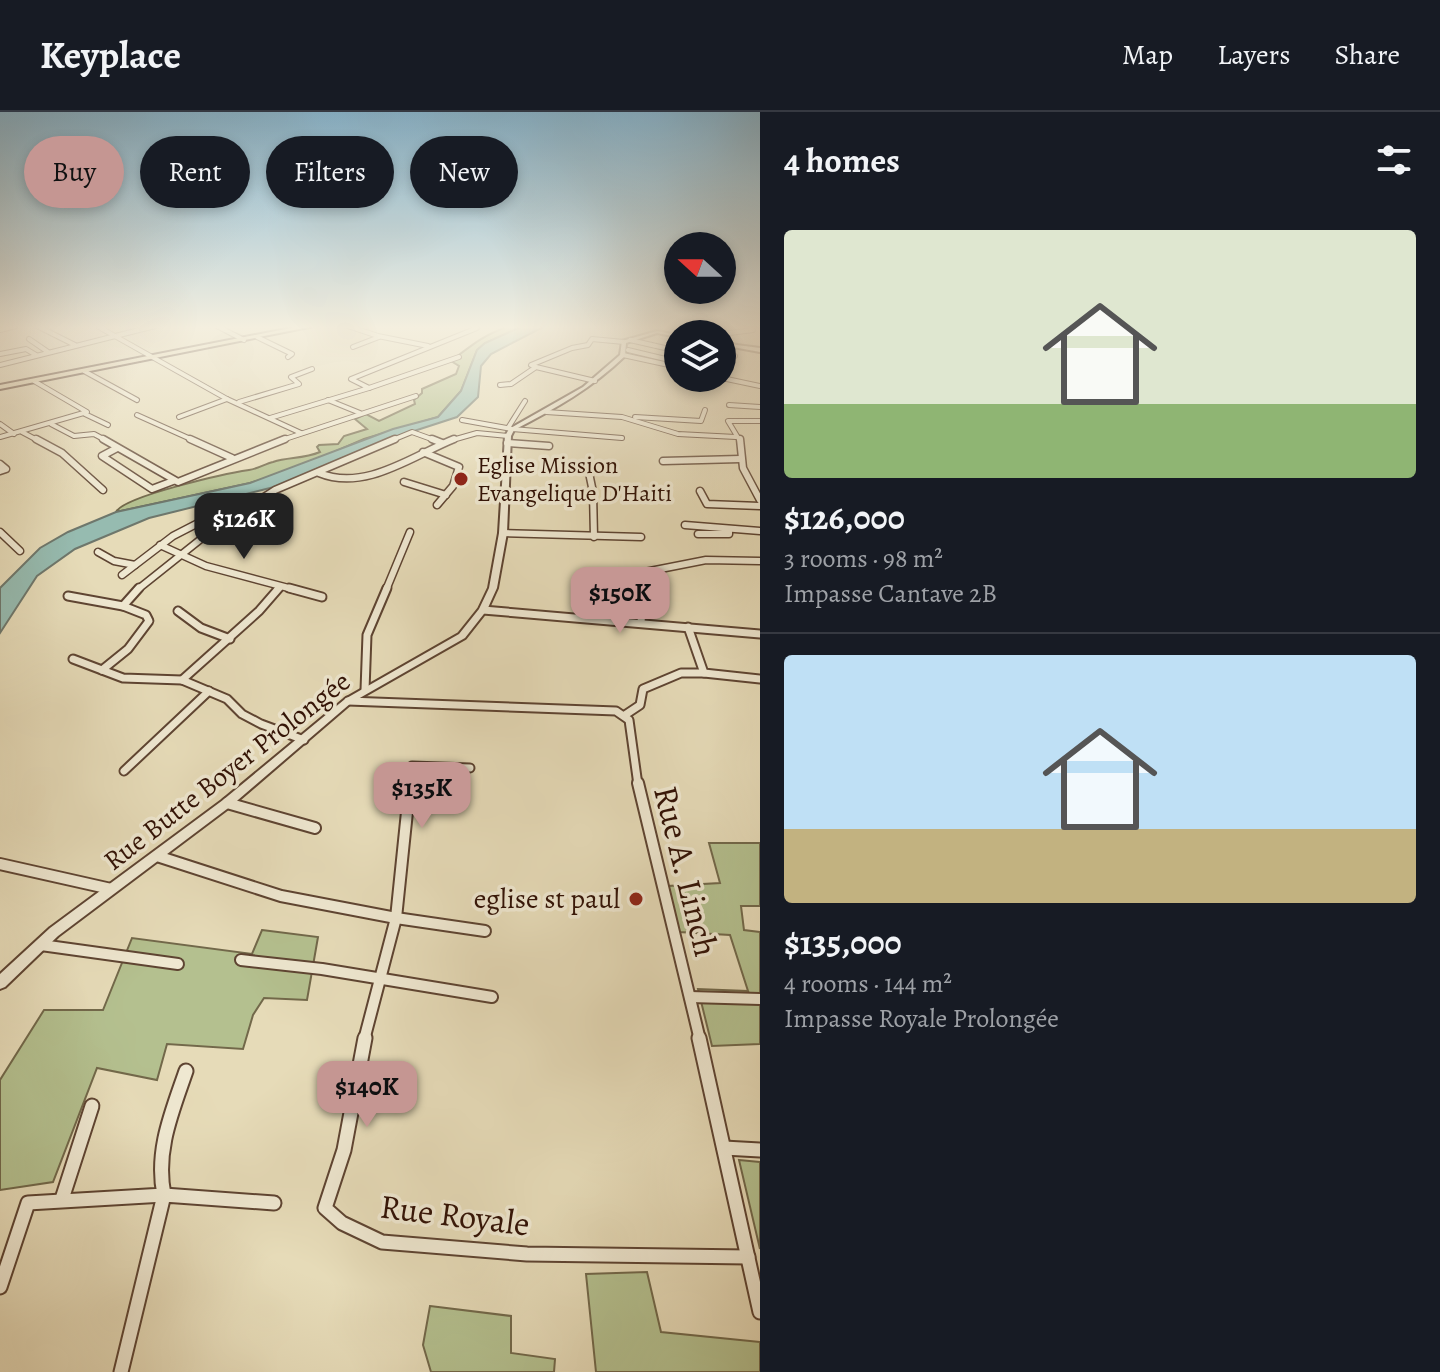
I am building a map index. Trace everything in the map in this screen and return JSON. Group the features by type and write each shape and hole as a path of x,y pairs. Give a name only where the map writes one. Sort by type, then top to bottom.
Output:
{"street":[{"path":"40,385 87,412 85,414"},
{"path":"109,385 137,400"},
{"path":"203,385 301,433"},
{"path":"238,403 296,385"},
{"path":"364,385 369,388"},
{"path":"270,418 380,385"},
{"path":"509,434 589,385"},
{"path":"117,448 102,456 152,489 176,481 194,480 209,468 232,458 416,396"},
{"path":"179,417 227,399"},
{"path":"328,400 361,413"},
{"path":"509,434 525,401"},
{"path":"729,405 760,407"},
{"path":"546,412 701,421 705,410"},
{"path":"0,437 85,414 108,425"},
{"path":"137,415 232,458"},
{"path":"622,417 678,434 736,437"},
{"path":"462,420 549,446"},
{"path":"700,491 707,504 760,503 740,459 743,451 728,421 760,421"},
{"path":"0,424 14,434"},
{"path":"51,424 74,436 94,434 176,481"},
{"path":"319,473 353,482 442,443 477,433 550,430 622,438"},
{"path":"22,432 62,453 103,490"},
{"path":"123,606 145,581 211,531 275,490 412,432 442,443"},
{"name":"Rue Butte Boyer Prolongée","path":"0,983 41,945 227,803 348,701 462,636 483,610 493,588 503,533 509,434"},
{"path":"423,452 459,467 453,486 437,505"},
{"path":"663,461 740,459"},
{"path":"0,464 6,469 0,471"},
{"path":"588,468 593,492 594,537"},
{"path":"404,482 446,495"},
{"path":"122,575 160,545 206,519"},
{"path":"685,525 724,526 730,534 698,534"},
{"path":"728,530 760,531"},
{"path":"0,532 20,551"},
{"path":"365,690 367,635 410,532"},
{"path":"503,533 641,537"},
{"path":"160,545 206,566 322,597"},
{"path":"98,552 105,558 135,565"},
{"path":"641,622 642,578 652,568 706,560 760,561"},
{"path":"182,680 230,639 280,587"},
{"path":"68,596 123,606 146,615 149,621 128,649 102,670"},
{"path":"483,610 760,634"},
{"path":"178,611 201,628 230,639"},
{"path":"688,627 704,673"},
{"path":"73,659 123,678 182,680 227,699 242,714 261,724 304,740"},
{"path":"348,701 616,711 625,715 640,705 643,689 681,673 760,679"},
{"path":"124,771 209,691"},
{"name":"Rue A. Linch","path":"625,715 629,720 635,771 690,997 760,1312"},
{"name":"Rue Royale","path":"470,768 412,766 396,918 369,1014 344,1150 325,1208 342,1223 382,1242 527,1254 748,1257"},
{"path":"227,803 315,828"},
{"path":"157,856 281,896 485,931"},
{"path":"0,864 111,889"},
{"path":"41,945 178,964"},
{"path":"241,960 492,997"},
{"path":"690,997 760,999"},
{"path":"121,1372 164,1195 158,1177 161,1151 186,1071"},
{"path":"62,1199 92,1106"},
{"path":"724,1148 760,1150"},
{"path":"0,1287 28,1203 164,1195 274,1203"}],"green space":[{"path":"432,385 463,385 438,417 364,439 297,468 250,483 116,512 156,492 320,452 319,445 338,444 344,436 367,429 355,419 366,414 379,421 415,404 414,400 422,389"},
{"path":"709,843 760,843 760,906 741,906 744,930 760,932 760,1044 712,1046 698,989 748,991 730,935 679,932 668,886 720,883"},
{"path":"262,930 318,937 307,1000 264,998 253,1015 243,1049 167,1044 157,1080 97,1068 53,1182 0,1190 0,1080 44,1010 103,1010 132,938 252,954"},
{"path":"739,1160 760,1162 760,1249"},
{"path":"647,1272 661,1332 760,1342 760,1372 596,1372 586,1274"},
{"path":"430,1306 511,1316 511,1353 555,1359 554,1372 431,1372 423,1345"}],"water":[{"path":"463,385 479,385 478,397 457,417 411,432 278,486 149,518 75,549 37,576 0,633 0,588 40,548 68,532 116,512 250,483 393,429 438,417"}],"place":[{"name":"Eglise Mission Evangelique D'Haiti","path":"461,479"},
{"name":"eglise st paul","path":"636,899"}]}
